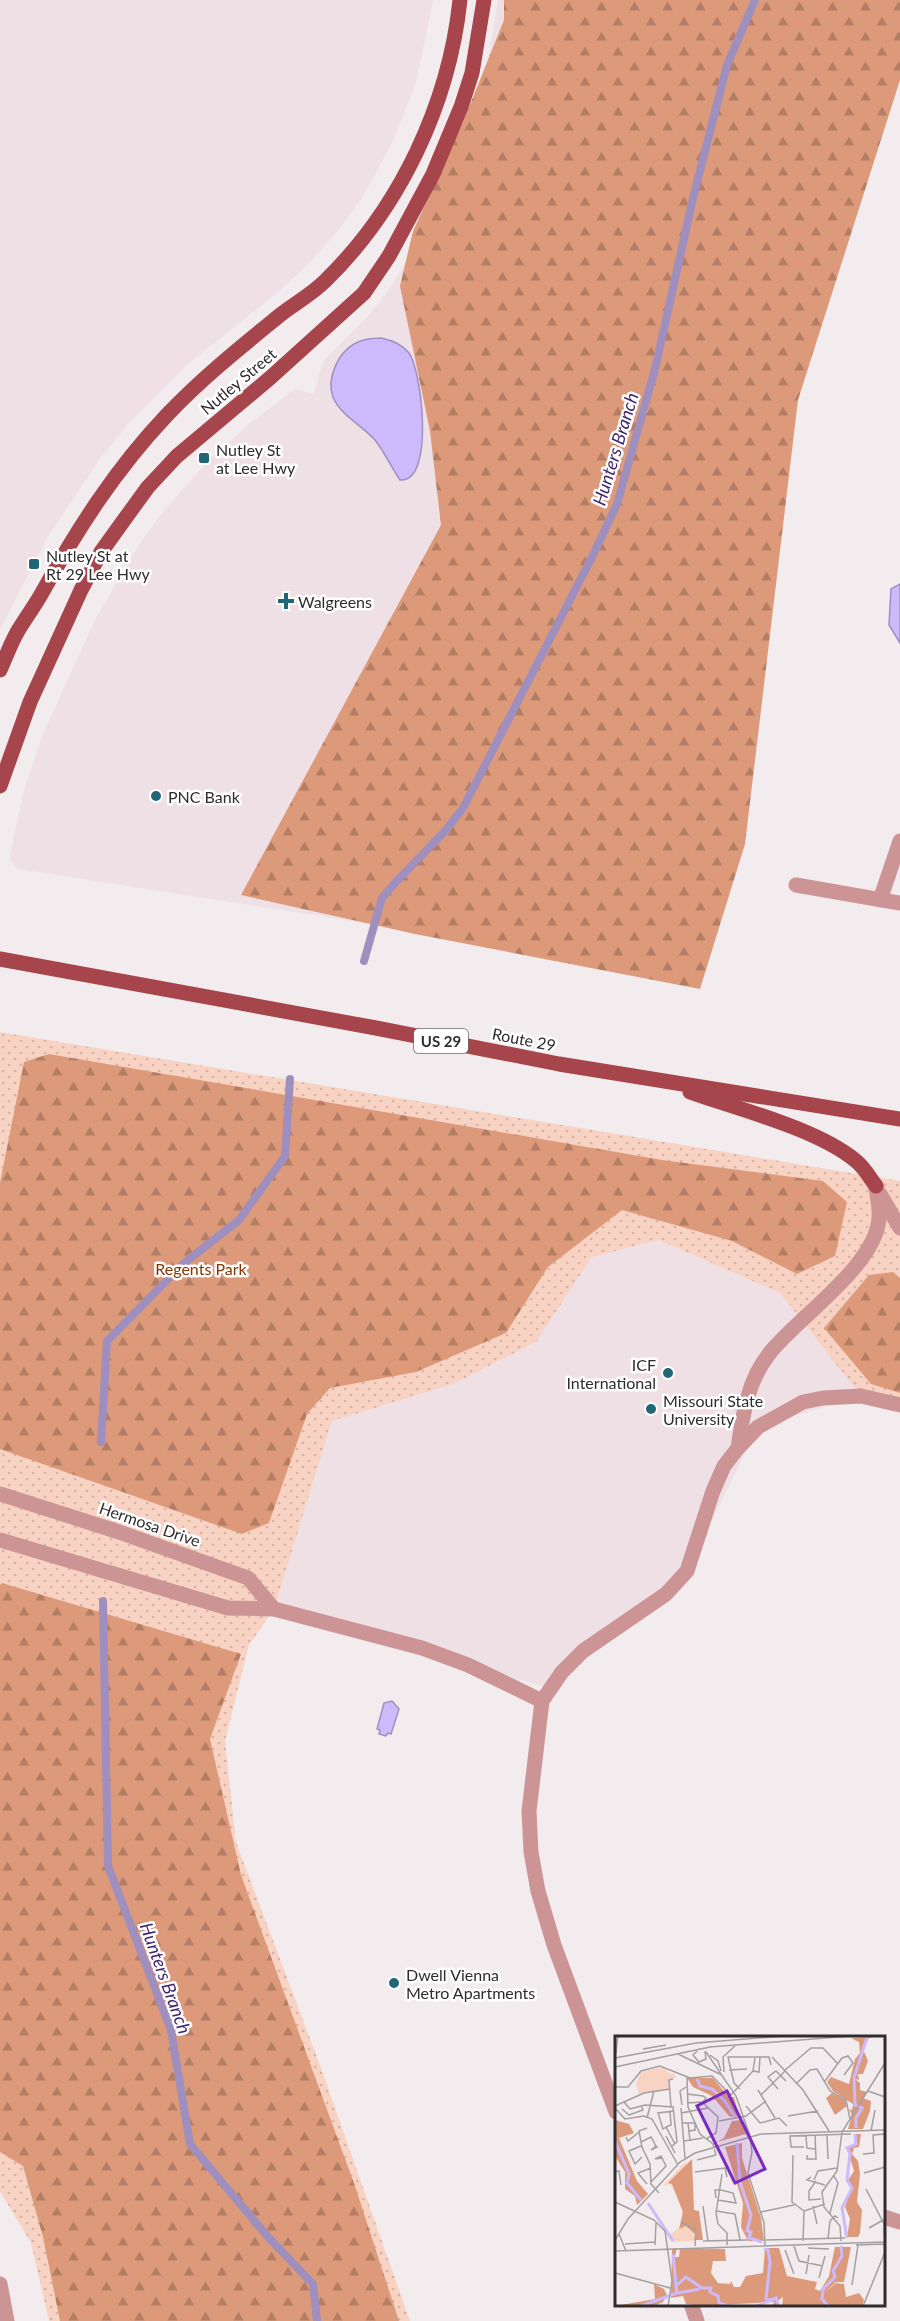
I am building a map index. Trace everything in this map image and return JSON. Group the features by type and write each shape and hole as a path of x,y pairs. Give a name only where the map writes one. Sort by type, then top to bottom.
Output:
{"main road":[{"name":"Nutley Street","path":"0,670 18,631 70,541 100,495 128,459 165,417 210,374 276,318 323,283 372,228 427,130 458,26 460,0"},
{"name":"Nutley Street","path":"0,786 30,702 81,590 101,552 148,487 177,456 278,371 364,292 389,256 433,174 461,107 472,73 484,0"},
{"name":"Route 29","path":"0,959 559,1064 900,1119"},
{"path":"650,1078 801,1131 837,1147 858,1162 876,1186"}],"street":[{"path":"880,900 900,841"},
{"path":"796,885 900,903"},
{"path":"876,1186 900,1228"},
{"path":"738,1448 746,1396 769,1354 853,1270 874,1238 880,1219 876,1186"},
{"path":"615,2109 554,1944 538,1891 531,1852 529,1811 542,1701 562,1672 583,1651 666,1594 687,1571 713,1491 724,1466 758,1427 803,1402 838,1396 861,1396 900,1405"},
{"name":"Hermosa Drive","path":"0,1494 119,1532 248,1578 274,1609"},
{"path":"0,1540 228,1608 274,1609 422,1648 468,1665 542,1701"},
{"path":"885,2217 900,2222"},
{"path":"0,2284 7,2321"},
{"path":"692,2306 697,2321"}],"shaded area":[{"path":"0,0 433,0 416,83 393,141 362,198 336,233 307,265 279,291 188,364 129,423 99,460 46,540 0,630"},
{"path":"498,0 718,0 384,926 18,869 9,859 24,790 43,734 96,618 135,551 158,518 188,483 215,454 295,389 314,394 323,361 369,315 388,291 411,254 487,65"},
{"path":"381,338 396,343 409,353 414,364 421,402 422,446 418,464 411,476 400,480 375,440 346,415 336,403 331,390 335,367 348,348 360,341"},
{"path":"900,584 900,643 889,625 891,589"},
{"path":"659,1240 780,1293 861,1396 758,1427 687,1571 549,1688 274,1609 332,1421 453,1384 536,1342 592,1257"},
{"path":"392,1701 399,1709 391,1734 388,1733 386,1736 379,1734 380,1730 377,1729 384,1703"}],"green space":[{"path":"504,0 900,0 900,80 798,400 745,844 700,989 415,934 241,895 441,525 430,431 400,286 413,231 463,122 504,20"},
{"name":"Regents Park","path":"0,1032 900,1181 900,1407 861,1396 780,1293 659,1240 592,1257 536,1342 453,1384 332,1421 274,1609 249,1645 225,1741 236,1842 321,2068 410,2321 49,2321 31,2243 0,2191"},
{"path":"49,1054 662,1160 823,1181 847,1202 835,1256 797,1274 732,1241 622,1210 548,1267 506,1333 416,1372 330,1388 307,1414 269,1523 242,1534 0,1449 0,1183 24,1062"},
{"path":"893,1272 900,1278 900,1393 871,1384 824,1328 869,1275"},
{"path":"2,1583 241,1654 210,1739 241,1875 355,2186 399,2321 60,2321 43,2237 23,2166 0,2152 0,1585"}],"waterway":[{"name":"Hunters Branch","path":"364,961 382,898 445,831 463,808 617,504 655,369 693,198 727,65 755,0"},
{"name":"Hunters Branch","path":"101,1442 107,1341 183,1264 239,1220 285,1156 290,1079"},
{"name":"Hunters Branch","path":"103,1601 108,1866 171,2030 190,2144 268,2237 313,2284 317,2321"}],"place":[{"name":"Nutley St at Lee Hwy","path":"204,458"},
{"name":"Nutley St at Rt 29 Lee Hwy","path":"34,564"},
{"name":"Walgreens","path":"286,601"},
{"name":"PNC Bank","path":"156,796"},
{"name":"ICF International","path":"668,1373"},
{"name":"Missouri State University","path":"651,1409"},
{"name":"Dwell Vienna Metro Apartments","path":"394,1983"}]}
